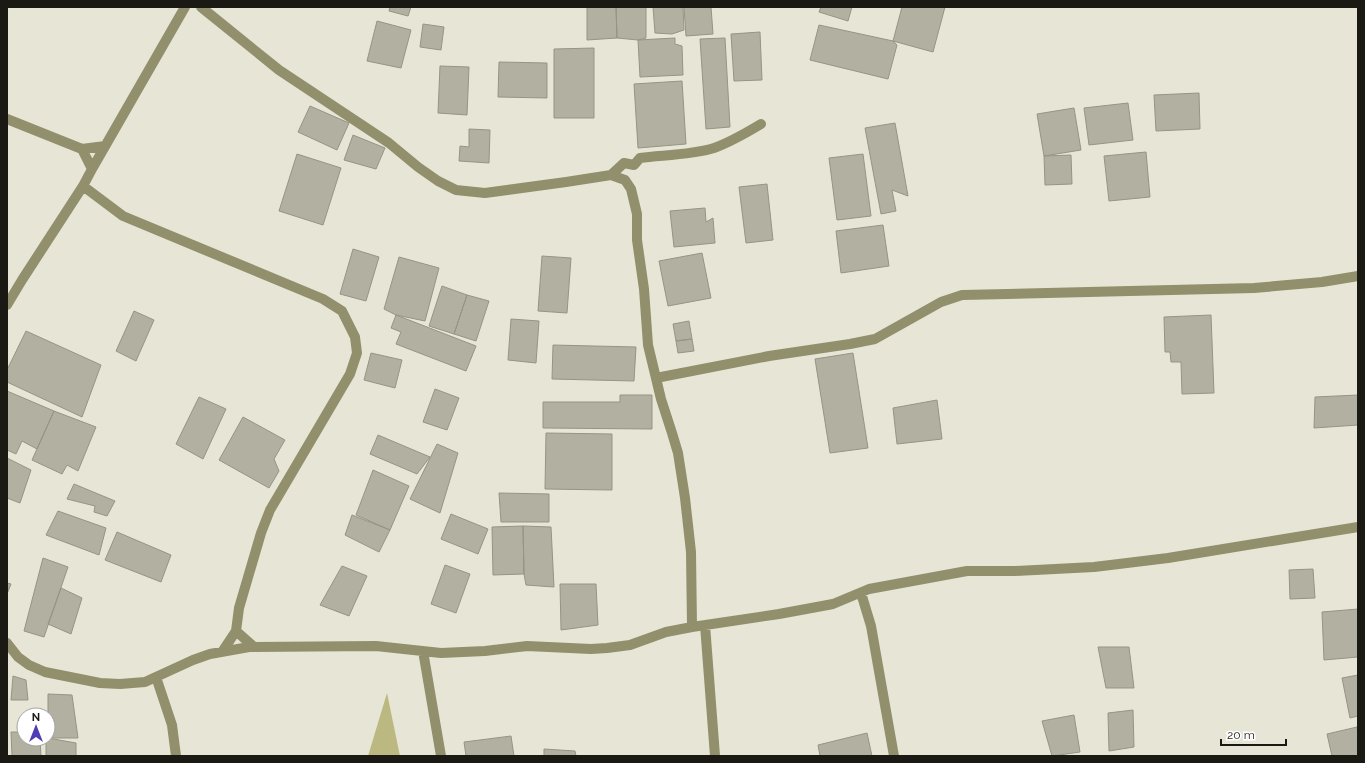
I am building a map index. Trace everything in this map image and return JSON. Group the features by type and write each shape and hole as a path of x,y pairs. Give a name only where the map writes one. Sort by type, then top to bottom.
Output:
{"street":[{"path":"7,305 83,186 185,7"},
{"path":"201,7 279,70 389,143 438,181 456,190 485,193 566,182 611,174 624,163 634,165 640,158 714,148 738,138 762,124"},
{"path":"7,119 82,149 105,146"},
{"path":"82,149 92,169"},
{"path":"611,174 625,180 631,189 637,214 637,240 644,289 648,345 661,399 678,453 685,498 691,552 692,627"},
{"path":"83,186 123,216 323,299 342,311 349,322 355,337 357,353 350,374 270,510 263,527 239,608 236,631 222,652"},
{"path":"656,378 769,356 875,339 941,302 962,295 1254,288 1322,282 1358,276"},
{"path":"7,644 18,657 29,665 45,672 100,683 120,684 145,682 193,660 222,652 254,647 376,646 441,653 485,651 527,646 591,649 607,648 630,644 666,632 834,604 869,589 967,571 1094,568 1168,558 1358,527"},
{"path":"861,593 872,626 894,756"},
{"path":"705,625 715,756"},
{"path":"236,631 254,647"},
{"path":"423,651 440,756"},
{"path":"156,677 172,724 176,756"}],"shaded area":[{"path":"387,693 400,756 368,756"}],"building":[{"path":"390,7 411,7 408,16 389,11"},
{"path":"587,7 616,7 617,38 587,40"},
{"path":"616,7 646,7 646,38 638,40 617,38"},
{"path":"653,7 683,7 684,30 672,34 655,33"},
{"path":"684,7 711,7 713,34 686,36"},
{"path":"821,7 852,7 848,21 819,12"},
{"path":"902,7 945,7 933,52 893,41"},
{"path":"377,21 411,30 401,68 367,61"},
{"path":"423,24 444,27 441,50 420,47"},
{"path":"819,25 893,41 897,45 888,79 810,60"},
{"path":"760,32 762,80 734,81 731,34"},
{"path":"675,38 675,44 682,46 683,75 640,77 638,40"},
{"path":"725,38 730,127 706,129 700,39"},
{"path":"594,48 594,118 554,118 554,49"},
{"path":"499,62 547,63 547,98 498,97"},
{"path":"440,66 469,67 467,115 438,113"},
{"path":"682,81 686,144 638,148 634,84"},
{"path":"1199,93 1200,129 1156,131 1154,95"},
{"path":"1128,103 1133,140 1089,145 1084,108"},
{"path":"310,106 349,123 337,150 298,132"},
{"path":"1074,108 1081,150 1044,156 1037,114"},
{"path":"895,123 908,196 892,190 896,211 881,214 865,128"},
{"path":"469,129 490,130 489,163 459,161 460,146 469,147"},
{"path":"353,135 385,148 376,169 344,160"},
{"path":"1146,152 1150,197 1109,201 1104,156"},
{"path":"297,154 341,168 323,225 279,211"},
{"path":"863,154 871,216 837,220 829,158"},
{"path":"1071,155 1072,184 1045,185 1044,156"},
{"path":"767,184 773,240 746,243 739,187"},
{"path":"705,208 706,222 713,218 715,243 674,247 670,211"},
{"path":"883,225 889,266 841,273 836,231"},
{"path":"353,249 379,257 366,301 340,294"},
{"path":"702,253 711,298 668,306 659,261"},
{"path":"542,256 571,258 567,313 538,311"},
{"path":"399,257 439,268 425,321 396,315 384,309"},
{"path":"442,286 467,295 454,334 429,326"},
{"path":"467,295 489,301 476,341 454,334"},
{"path":"134,311 154,320 136,361 116,351"},
{"path":"396,315 476,346 466,371 396,344 401,332 391,328"},
{"path":"1211,315 1214,393 1182,394 1181,362 1171,362 1170,352 1165,352 1164,317"},
{"path":"511,319 539,321 536,363 508,360"},
{"path":"689,321 692,339 676,341 673,324"},
{"path":"26,331 101,365 82,417 7,382 7,370"},
{"path":"692,339 694,351 678,353 676,341"},
{"path":"553,345 636,347 634,381 552,379"},
{"path":"371,353 402,360 395,388 364,380"},
{"path":"853,353 868,448 830,453 815,359"},
{"path":"435,389 459,398 447,430 423,422"},
{"path":"7,391 54,411 37,449 22,441 16,454 7,450"},
{"path":"620,395 652,395 652,429 543,428 543,402 620,402"},
{"path":"1358,395 1358,425 1314,428 1315,397"},
{"path":"199,397 226,409 203,459 176,444"},
{"path":"937,400 942,439 897,444 893,408"},
{"path":"54,411 96,427 78,471 67,465 62,474 32,460"},
{"path":"243,417 285,440 274,459 279,471 269,488 219,460"},
{"path":"546,433 612,434 612,490 545,489"},
{"path":"378,435 430,457 417,474 370,454"},
{"path":"437,444 458,453 440,513 410,499"},
{"path":"7,458 31,470 20,503 7,498"},
{"path":"373,470 409,486 390,530 356,515"},
{"path":"74,484 115,501 107,516 94,512 95,506 67,499"},
{"path":"499,493 549,494 549,522 501,522"},
{"path":"58,511 106,528 99,555 46,535"},
{"path":"451,514 488,529 478,554 441,539"},
{"path":"352,515 390,530 379,552 345,535"},
{"path":"523,526 551,527 554,587 526,585 524,574"},
{"path":"523,526 524,574 493,575 492,527"},
{"path":"117,532 171,555 161,582 105,560"},
{"path":"43,558 68,567 44,637 24,631"},
{"path":"445,565 470,574 456,613 431,604"},
{"path":"342,566 367,576 349,616 320,605"},
{"path":"1313,569 1315,598 1290,599 1289,570"},
{"path":"7,583 11,584 7,594"},
{"path":"560,584 596,584 598,625 561,630"},
{"path":"61,588 82,598 71,634 48,624"},
{"path":"1358,609 1358,657 1324,660 1322,612"},
{"path":"1098,647 1129,647 1134,688 1106,688"},
{"path":"1358,675 1358,716 1350,718 1342,678"},
{"path":"13,676 26,680 28,700 11,700"},
{"path":"48,694 72,695 78,738 56,738 56,707 48,707"},
{"path":"1133,710 1134,747 1109,751 1108,713"},
{"path":"1074,715 1080,752 1052,756 1042,721"},
{"path":"1357,727 1358,756 1332,756 1327,734"},
{"path":"11,732 16,732 16,747 40,747 41,756 12,756"},
{"path":"867,733 872,756 820,756 818,745"},
{"path":"511,736 514,756 466,756 464,742"},
{"path":"56,739 76,743 76,756 46,756 46,747 56,747"},
{"path":"544,749 575,751 576,756 544,756"}]}
